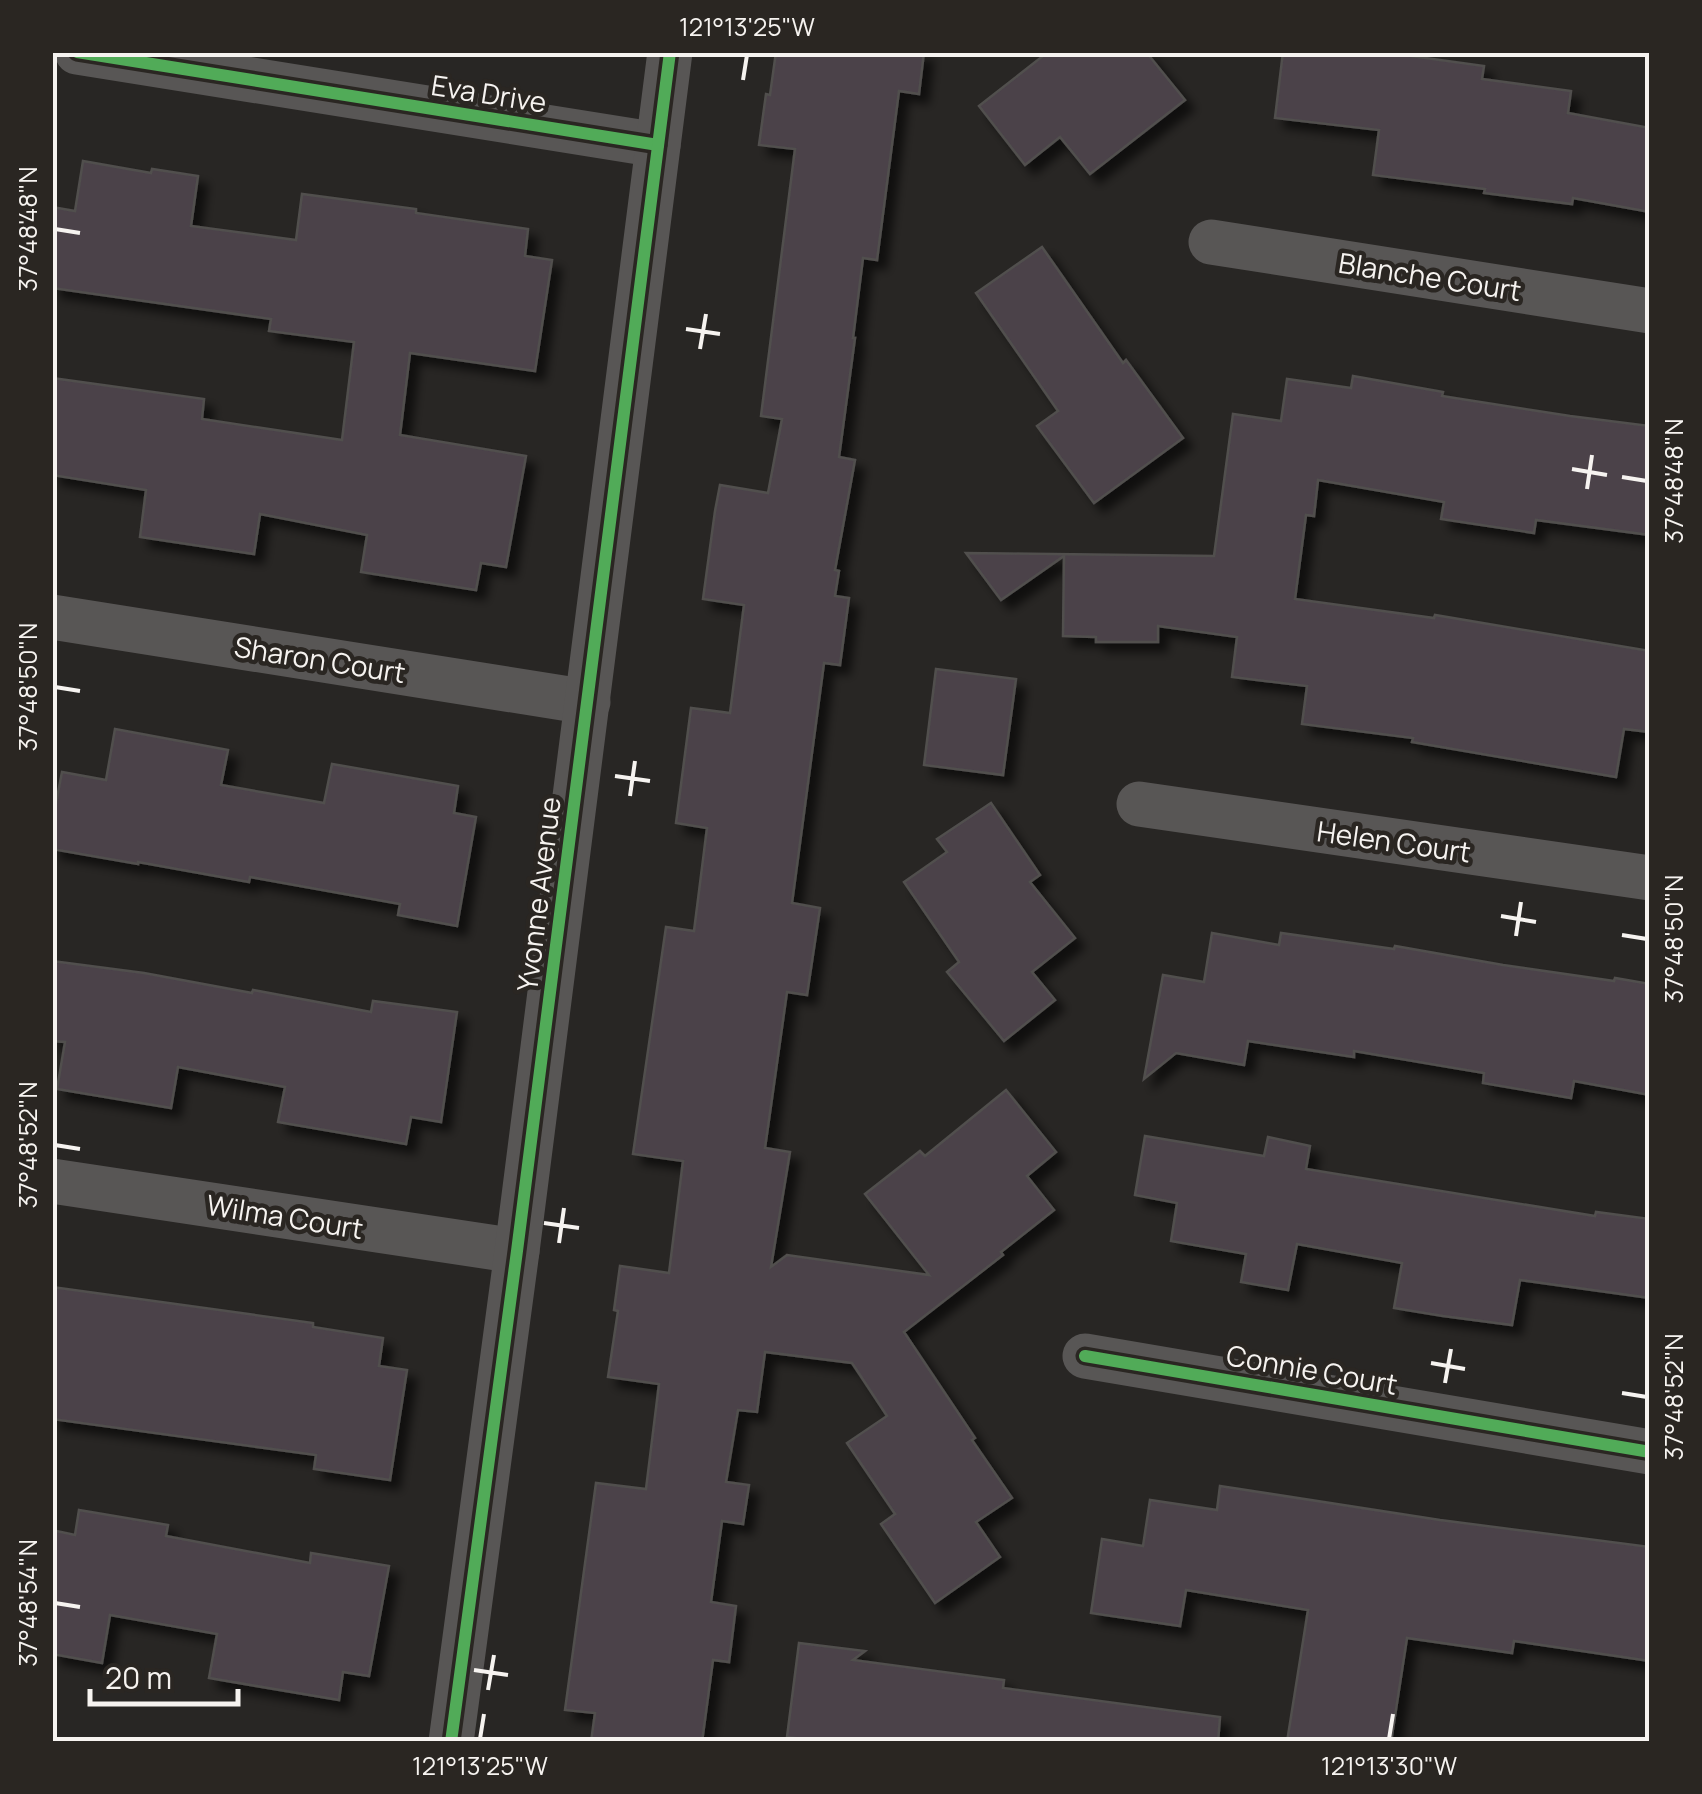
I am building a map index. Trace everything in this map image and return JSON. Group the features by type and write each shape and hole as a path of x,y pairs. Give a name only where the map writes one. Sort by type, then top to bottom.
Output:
{"street":[{"name":"Eva Drive","path":"76,52 658,144"},
{"name":"Yvonne Avenue","path":"451,1742 670,52"},
{"name":"Blanche Court","path":"1211,242 1650,310"},
{"name":"Sharon Court","path":"52,617 588,702"},
{"name":"Helen Court","path":"1138,804 1650,878"},
{"name":"Wilma Court","path":"52,1181 517,1251"},
{"name":"Connie Court","path":"1085,1356 1650,1452"}],"building":[{"path":"776,52 924,52 919,94 899,91 877,260 863,258 839,457 855,460 835,570 839,571 835,596 849,598 840,665 824,663 792,903 820,908 807,995 787,992 765,1148 790,1152 771,1267 787,1255 929,1275 865,1194 920,1151 925,1156 1006,1090 1056,1152 1027,1176 1054,1210 904,1332 1012,1498 976,1522 1000,1557 935,1603 881,1524 895,1514 847,1443 887,1416 852,1363 765,1352 757,1412 738,1410 726,1482 749,1485 743,1524 722,1521 711,1602 736,1606 729,1662 713,1660 702,1742 591,1742 595,1713 565,1710 596,1483 646,1489 659,1384 608,1377 620,1266 669,1273 683,1161 633,1154 666,927 694,931 707,828 676,823 691,708 730,713 744,605 703,599 715,511 720,485 768,493 782,419 761,416 795,149 759,145"},
{"path":"1048,52 1146,52 1185,100 1090,174 1060,137 1025,165 979,106"},
{"path":"1283,52 1382,52 1484,66 1482,79 1571,91 1568,113 1650,128 1650,212 1573,198 1572,204 1373,175 1379,130 1275,118"},
{"path":"83,161 151,173 152,169 198,176 191,226 296,240 302,194 528,229 525,256 552,260 535,371 410,353 400,435 526,456 506,567 481,563 476,590 361,572 367,535 260,514 254,554 140,537 146,490 52,475 52,378 204,399 202,419 342,440 354,342 269,331 271,319 52,288 52,207 75,211"},
{"path":"1042,247 1123,363 1126,360 1183,438 1094,503 1037,426 1058,411 976,293"},
{"path":"1353,376 1443,392 1442,396 1650,426 1650,535 1536,520 1534,533 1441,519 1444,502 1318,480 1314,516 1306,515 1295,599 1434,618 1435,615 1650,651 1650,732 1624,729 1616,777 1412,742 1413,738 1302,724 1307,686 1232,677 1237,637 1158,626 1158,642 1096,642 1096,637 1063,636 1064,556 1001,600 966,553 1214,556 1233,414 1281,421 1287,379 1351,388"},
{"path":"936,669 1016,679 1003,775 924,765"},
{"path":"115,729 228,750 221,785 324,803 332,764 458,786 454,813 476,817 457,926 398,915 400,904 250,877 249,882 52,849 52,824 62,772 106,780"},
{"path":"991,803 1040,875 1030,882 1075,938 1032,972 1055,1000 1004,1041 947,972 959,962 904,882 947,852 937,839"},
{"path":"1212,933 1279,945 1281,933 1394,949 1395,946 1650,984 1650,1095 1574,1081 1571,1098 1483,1083 1484,1073 1354,1051 1354,1057 1248,1041 1244,1065 1176,1053 1144,1079 1163,975 1204,982"},
{"path":"52,961 252,993 253,990 371,1012 373,1001 457,1012 441,1122 411,1117 406,1144 278,1122 285,1087 178,1067 171,1108 57,1089 65,1042 52,1041"},
{"path":"1145,1136 1264,1156 1268,1137 1310,1146 1306,1169 1595,1216 1596,1212 1650,1219 1650,1298 1520,1280 1512,1325 1443,1316 1394,1308 1402,1263 1297,1244 1288,1290 1241,1282 1246,1254 1171,1241 1177,1203 1135,1195"},
{"path":"52,1287 313,1323 313,1327 383,1338 379,1366 407,1370 390,1480 314,1469 316,1455 52,1419"},
{"path":"1220,1486 1650,1547 1650,1661 1514,1641 1512,1653 1407,1638 1391,1742 1287,1742 1308,1610 1186,1590 1180,1626 1091,1613 1102,1539 1143,1546 1150,1500 1217,1510"},
{"path":"79,1510 168,1525 166,1536 310,1563 311,1553 389,1566 369,1676 343,1672 339,1700 209,1678 217,1634 110,1615 102,1663 52,1654 52,1530 75,1535"},
{"path":"799,1643 865,1651 853,1660 1004,1680 1003,1688 1220,1717 1218,1742 826,1742 787,1737"}],"cycle path":[{"path":"77,52 658,145"},
{"path":"451,1742 670,52"},
{"path":"1085,1356 1650,1452"}]}
